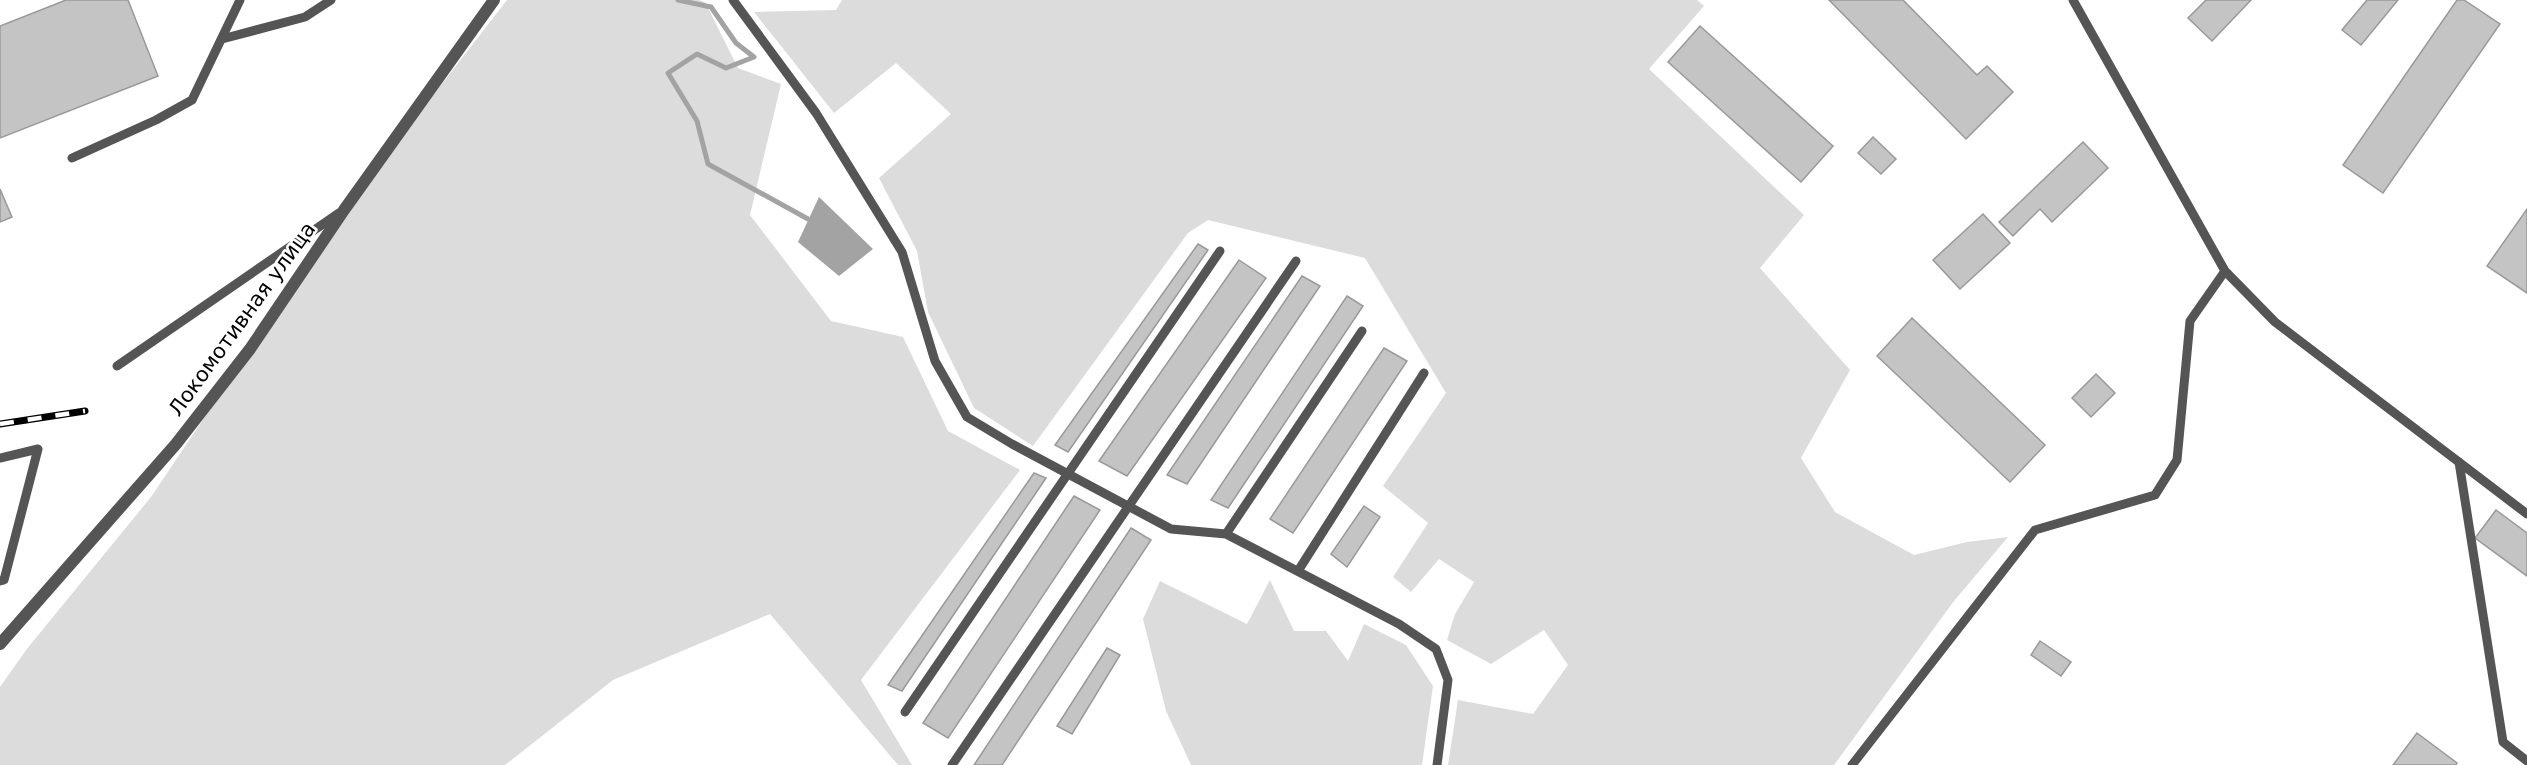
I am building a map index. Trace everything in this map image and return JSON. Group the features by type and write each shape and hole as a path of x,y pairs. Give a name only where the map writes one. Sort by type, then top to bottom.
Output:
{"street":[{"name":"Локомотивная улица","path":"0,644 176,444 250,349 344,210 494,0"}],"lane":[{"path":"72,158 156,120 192,100 240,0"},
{"path":"222,39 305,17 331,0"},
{"path":"733,0 816,113 902,252 934,361 967,417 1171,529 1227,534 1399,624 1436,649 1448,680 1437,765"},
{"path":"2073,0 2225,271 2275,322 2527,514"},
{"path":"117,366 344,210"},
{"path":"905,712 1220,251"},
{"path":"952,765 1296,261"},
{"path":"1852,765 2035,530 2155,495 2177,460 2190,321 2225,271"},
{"path":"1227,534 1362,331"},
{"path":"1298,571 1424,373"},
{"path":"0,458 38,449 4,580 0,581"},
{"path":"2459,462 2503,742 2527,760"}],"shaded area":[{"path":"507,0 699,0 705,2 738,68 781,84 750,215 831,321 903,337 948,431 1020,470 861,680 912,765 898,765 770,614 613,680 505,765 0,765 0,687 26,650 151,497 344,210"},
{"path":"842,0 1697,0 1704,6 1649,69 1804,215 1760,268 1850,370 1801,458 1835,512 1914,555 1967,542 2008,537 1954,601 1834,765 1448,765 1458,700 1533,714 1568,665 1544,630 1491,664 1447,640 1455,614 1474,582 1439,559 1411,592 1393,577 1428,523 1383,486 1446,393 1365,258 1208,220 1188,233 1033,446 974,408 928,312 917,251 879,178 951,114 896,63 834,113 754,12 836,10"},
{"path":"819,197 873,249 839,276 798,242"},
{"path":"1270,580 1294,631 1326,631 1348,661 1364,624 1406,645 1433,686 1422,765 1191,765 1166,711 1143,619 1160,581 1247,624"}],"building":[{"path":"66,0 128,0 158,76 0,138 0,26"},
{"path":"1829,0 1903,0 1977,75 1987,66 2013,92 1966,139"},
{"path":"2206,0 2251,0 2212,41 2188,18"},
{"path":"2367,0 2398,0 2361,45 2342,30"},
{"path":"2457,0 2464,0 2500,24 2383,193 2343,165"},
{"path":"1700,26 1833,146 1801,182 1668,62"},
{"path":"1873,137 1896,159 1881,174 1858,153"},
{"path":"2083,142 2108,168 2052,222 2040,209 2013,236 1999,222"},
{"path":"0,189 12,217 0,222"},
{"path":"2527,209 2527,293 2487,266"},
{"path":"1983,214 2010,243 1960,289 1933,260"},
{"path":"1198,244 1208,250 1068,452 1055,445"},
{"path":"1239,260 1266,278 1127,476 1099,461"},
{"path":"1302,276 1320,286 1187,484 1167,475"},
{"path":"1347,296 1363,306 1228,508 1211,500"},
{"path":"1912,318 2045,445 2010,482 1877,356"},
{"path":"1384,348 1407,361 1293,533 1270,519"},
{"path":"2096,374 2115,393 2091,417 2072,398"},
{"path":"1034,473 1046,478 902,691 888,685"},
{"path":"1074,496 1100,510 948,738 923,723"},
{"path":"1364,506 1380,517 1347,567 1331,554"},
{"path":"2496,510 2527,533 2527,576 2475,538"},
{"path":"1131,528 1151,540 1002,765 974,765"},
{"path":"2040,641 2071,662 2061,676 2031,655"},
{"path":"1107,648 1120,655 1072,734 1057,726"},
{"path":"2417,733 2457,763 2456,765 2393,765"}],"waterway":[{"path":"678,0 711,7 736,43 754,57 726,68 697,54 668,73 697,121 708,164 808,219"}],"railway":[{"path":"0,424 85,411"}]}
